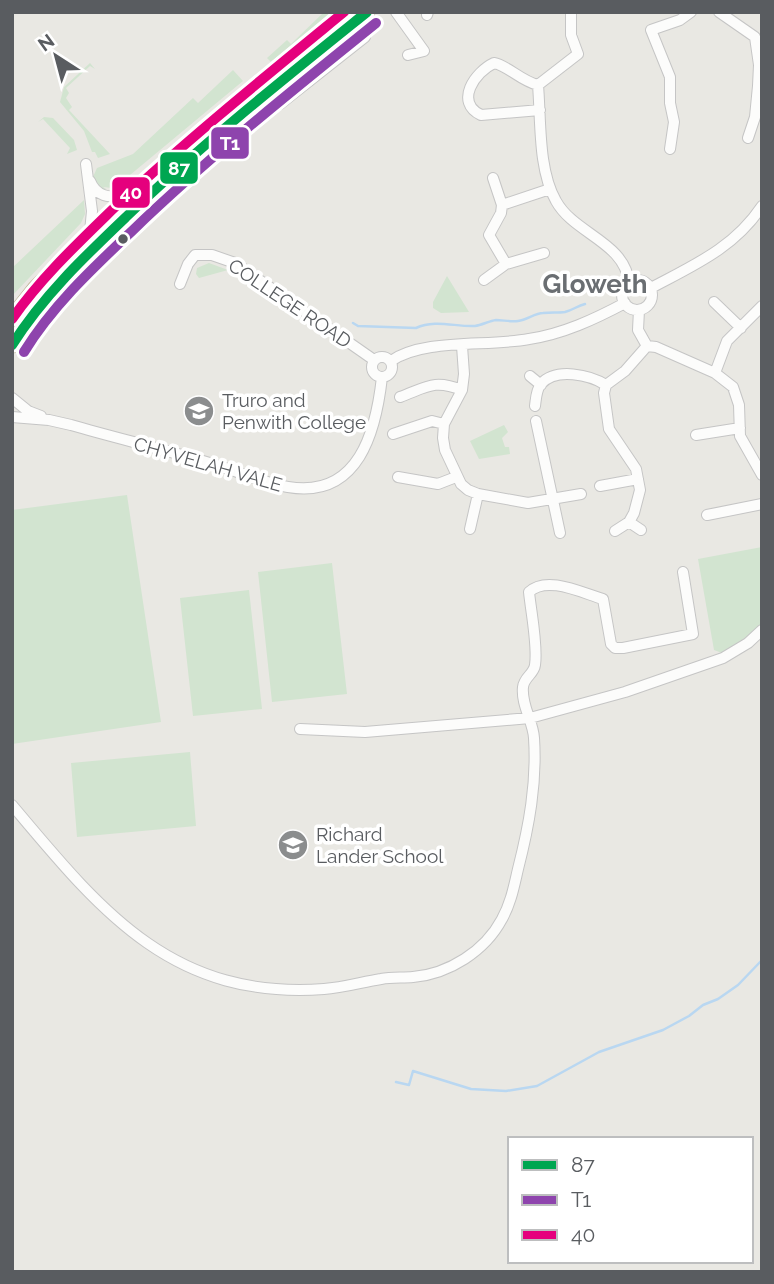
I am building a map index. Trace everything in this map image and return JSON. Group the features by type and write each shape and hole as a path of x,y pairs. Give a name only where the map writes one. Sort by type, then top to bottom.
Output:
{"highway":[{"path":"12,318 35,289 126,197 351,18 367,12"},
{"path":"12,345 36,310 86,255 167,178 351,18"}],"street":[{"path":"396,12 429,50 408,55"},
{"path":"538,85 578,54 571,35 571,12"},
{"path":"670,149 674,122 670,103 670,76 649,25 680,20 691,12"},
{"path":"719,12 755,37 760,86 748,138"},
{"path":"269,92 276,108 365,37 351,18"},
{"path":"538,85 517,77 500,64 494,63 476,75 468,97 470,106 481,115 540,110"},
{"path":"538,85 544,163 550,189 557,204 570,221 614,251 625,269 629,283 623,294 625,303 639,310 650,303 651,288"},
{"path":"86,164 92,187 102,195 126,197"},
{"path":"493,178 502,205 501,213 489,235 506,264"},
{"path":"90,181 90,232"},
{"path":"502,205 550,189"},
{"path":"651,288 736,238 762,206"},
{"path":"484,280 506,264 544,253"},
{"name":"COLLEGE ROAD","path":"180,284 195,255 212,255 225,259 254,275 374,360"},
{"path":"629,283 642,281 651,288"},
{"path":"714,302 741,328"},
{"path":"382,377 376,375 372,369 374,360 382,356 391,361 420,348 509,342 545,336 625,303"},
{"path":"715,373 727,341 762,306"},
{"path":"639,310 638,330 647,346"},
{"path":"462,346 462,390 444,424 443,438 456,477 468,490 478,494 527,503 581,494"},
{"path":"647,346 656,347 726,380 737,395 740,436 762,475"},
{"path":"615,531 629,522 639,500 638,479 631,459 609,429 604,406 606,385 625,371 647,346"},
{"name":"CHYVELAH VALE","path":"12,398 28,411 49,420 216,465 273,484 305,488 333,481 350,469 362,455 376,414 382,377 392,371 391,361"},
{"path":"535,406 536,394 541,385 558,376 569,374 587,377 606,385"},
{"path":"530,376 541,385"},
{"path":"400,397 433,384 445,383 462,390"},
{"name":"CHYVELAH VALE","path":"12,417 49,420"},
{"path":"393,434 432,421 444,424"},
{"path":"533,425 561,533"},
{"path":"696,435 740,428"},
{"path":"398,477 438,484 456,477"},
{"path":"600,486 638,479"},
{"path":"470,529 478,494"},
{"path":"707,514 762,504"},
{"path":"629,522 641,530"},
{"path":"12,805 87,892 117,921 156,950 202,973 245,985 287,990 330,989 382,979 419,976 447,968 467,957 489,937 509,905 531,809 534,754 523,686 536,664 529,592 533,588 553,584 603,599 611,644 615,648 623,648 693,634 683,572"},
{"path":"300,729 365,732 530,718 625,692 723,657 748,643 762,630"}],"green space":[{"path":"324,12 331,12 271,62 267,58 287,40 291,44"},
{"path":"90,63 95,69 90,66 66,88 69,93 66,98 72,107 69,110 110,154 98,158 95,152 92,152 84,131 60,102 64,87"},
{"path":"233,70 243,81 118,185 112,188 103,187 106,189 103,192 92,179 97,168 133,154 193,98 198,103"},
{"path":"44,117 53,118 74,140 77,150 67,154 70,148 43,119 38,122"},
{"path":"84,200 85,214 81,223 12,296 12,268"},
{"path":"209,263 228,270 199,278 196,274 197,268"},
{"path":"447,276 469,312 441,313 433,308 433,302"},
{"path":"504,425 508,432 502,438 505,447 509,447 510,454 479,459 470,441"},
{"path":"127,495 161,722 12,744 12,510"},
{"path":"762,547 762,627 722,653 714,650 698,559"},
{"path":"332,563 347,694 272,702 258,572"},
{"path":"249,590 262,709 193,716 180,598"},
{"path":"190,752 196,826 77,837 71,763"}],"waterway":[{"path":"353,323 358,326 416,328 438,324 475,326 496,320 518,321 540,313 565,312 585,304"},
{"path":"396,1082 409,1085 413,1071 471,1089 506,1091 537,1086 599,1052 663,1030 689,1016 738,985 762,960"}],"transit line":[{"name":"40","path":"12,319 47,275 141,183 344,12"},
{"name":"87","path":"12,345 37,310 65,278 155,190 244,112 367,12"},
{"name":"T1","path":"24,352 48,318 103,258 252,124 376,23"}],"place":[{"name":"Truro and Penwith College","path":"199,411"},
{"name":"Richard Lander School","path":"293,845"}],"district":[{"name":"Gloweth","path":"595,284"}]}
